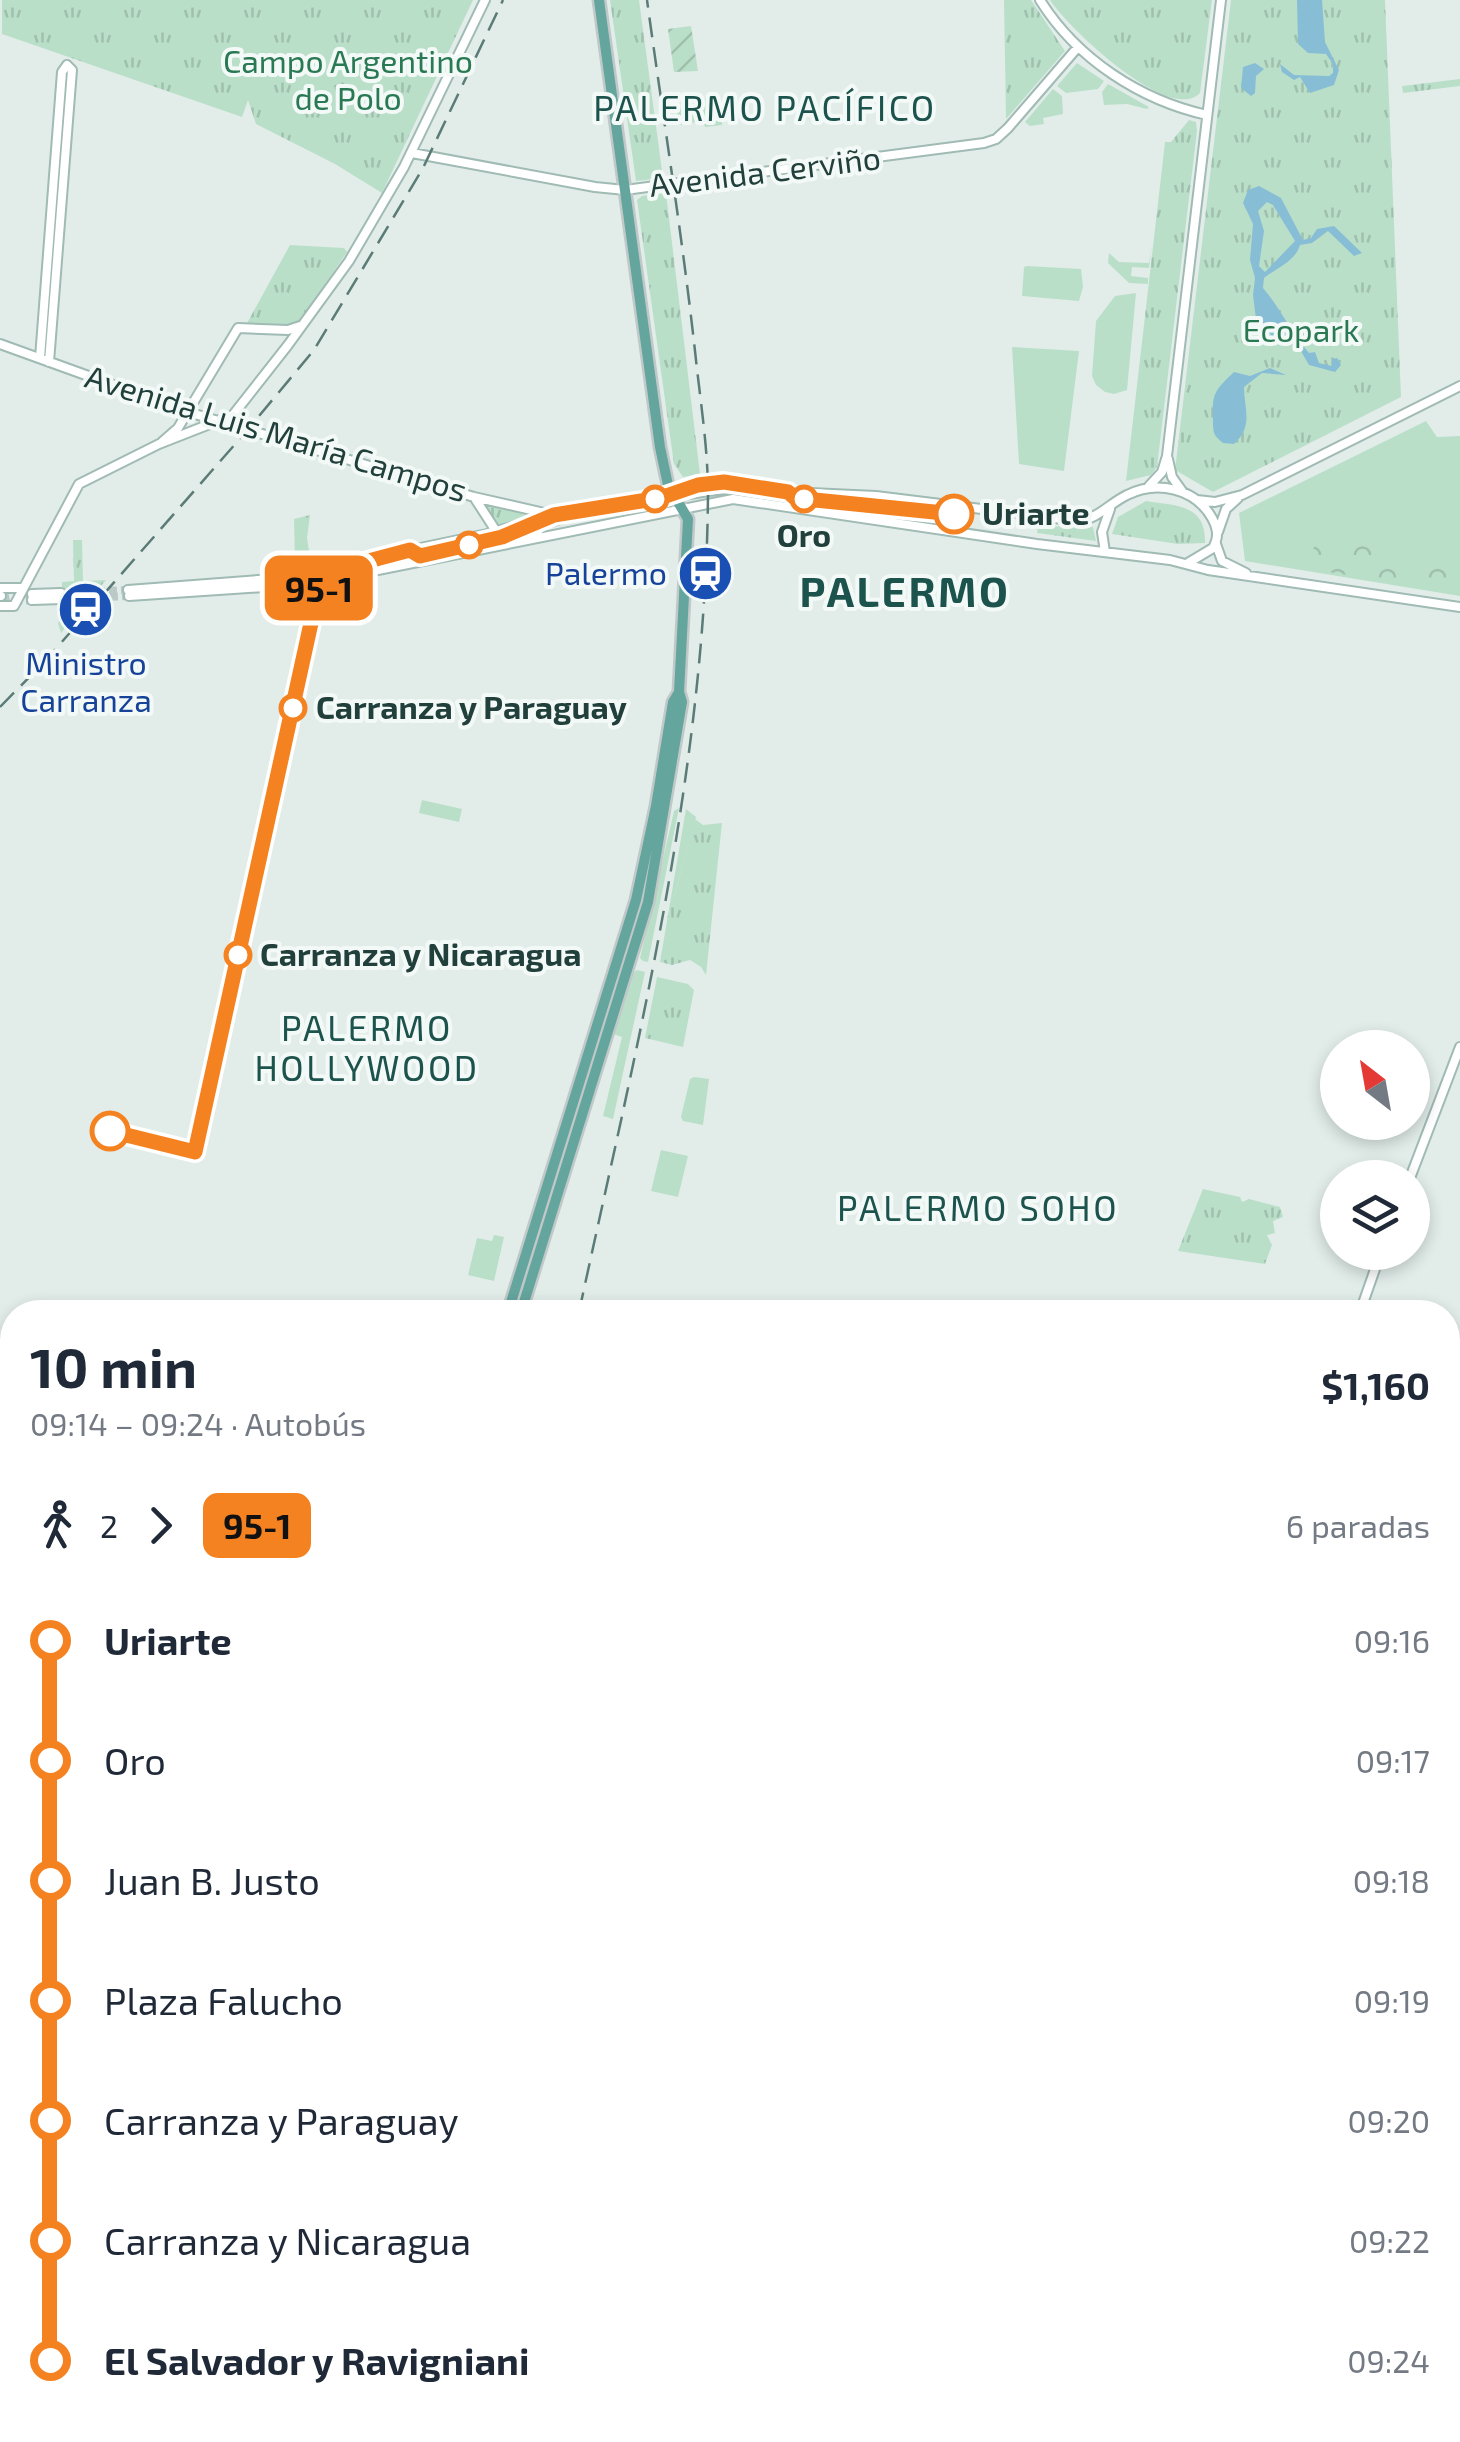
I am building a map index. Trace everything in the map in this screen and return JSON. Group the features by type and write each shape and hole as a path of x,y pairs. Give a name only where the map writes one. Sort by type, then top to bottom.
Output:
{"main road":[{"path":"0,600 14,606 79,484 159,444 233,415 349,261 412,153 485,0"},
{"path":"525,1300 648,902 682,702 679,692 688,519 667,480 656,426 599,0"},
{"path":"1040,0 1078,47 1135,88 1207,115"},
{"path":"1222,0 1167,456 1162,472 1148,488 1089,520 869,495 748,488 674,495 554,515 272,580 128,593 320,582 684,511 701,503 744,500 1460,608"},
{"name":"Avenida Cerviño","path":"412,153 625,190 996,139 1078,47"},
{"path":"67,65 72,70 44,360 59,104 62,70 67,65"},
{"path":"404,167 429,155 421,146 421,135"},
{"path":"159,444 175,432 238,328 295,329 304,324"},
{"path":"276,330 286,334 288,345"},
{"name":"Avenida Luis María Campos","path":"0,344 185,416 218,421 474,498 554,515"},
{"path":"1197,500 1215,502 1242,495 1460,386"},
{"path":"185,416 185,427 196,430"},
{"path":"1167,456 1172,477 1182,491 1197,500 1218,532"},
{"path":"1148,488 1182,491"},
{"path":"1242,495 1226,510 1216,544 1222,561 1248,574"},
{"path":"474,498 496,531 512,543"},
{"path":"1105,552 1102,528 1112,505"},
{"path":"480,535 483,510"},
{"path":"531,539 546,524 584,512"},
{"path":"1188,564 1216,544"},
{"path":"320,582 330,571 376,557"},
{"path":"0,588 22,588"},
{"path":"32,597 62,596"},
{"path":"512,1300 628,926 655,813 673,702 679,692"},
{"path":"1417,1160 1460,1048"},
{"path":"1364,1300 1375,1270"}],"green space":[{"name":"Campo Argentino de Polo","path":"2,0 473,0 382,193 256,124 248,100 242,117 2,34"},
{"path":"610,0 639,0 663,178 636,181"},
{"path":"1004,0 1031,0 1065,51 1006,119"},
{"path":"1050,0 1212,0 1200,93 1186,99 1166,96 1144,85 1097,50"},
{"name":"Ecopark","path":"1231,0 1385,0 1401,397 1213,492 1175,470"},
{"path":"691,26 698,71 674,72 668,29"},
{"path":"1077,63 1104,81 1098,89 1066,93 1057,86"},
{"path":"1460,79 1460,86 1403,93 1402,86"},
{"path":"1108,84 1149,107 1104,105 1102,92"},
{"path":"1053,89 1062,96 1063,114 1043,118 1044,124 1030,126 1025,122"},
{"path":"718,97 719,103 706,102 706,118 710,121 722,117 722,125 705,127 703,121 678,125 677,108 700,105 700,99"},
{"path":"1189,120 1196,122 1197,131 1157,467 1151,475 1126,481 1165,142 1171,142"},
{"path":"666,193 700,474 683,477 674,464 637,200"},
{"path":"290,245 344,248 347,252 296,327 246,325"},
{"path":"1152,245 1149,268 1132,267 1131,276 1148,278 1148,284 1129,283 1108,263 1109,253 1119,262 1149,263"},
{"path":"1027,266 1081,269 1083,287 1079,301 1022,296"},
{"path":"1136,293 1127,390 1105,392 1092,376 1096,321 1115,296"},
{"path":"1012,347 1079,351 1064,471 1019,464"},
{"path":"1426,421 1437,437 1460,436 1460,596 1245,561 1239,513"},
{"path":"483,501 530,516 531,517 498,526"},
{"path":"1146,501 1188,509 1201,521 1205,543 1178,544 1112,534 1118,517"},
{"path":"310,515 307,538 311,563 295,566 294,519"},
{"path":"1038,526 1093,527 1096,541 1037,533"},
{"path":"1338,531 1348,540 1365,535 1377,544 1392,544 1398,549 1401,577 1396,583 1310,569 1316,544 1325,535"},
{"path":"73,540 82,540 83,581 106,580 61,633 58,623 67,612 62,607 62,582 74,581"},
{"path":"1442,553 1460,556 1460,591 1426,586 1419,574"},
{"path":"422,800 462,809 459,822 419,813"},
{"path":"679,808 648,962 643,961 640,958 674,811"},
{"path":"686,809 696,817 671,897"},
{"path":"695,819 703,825 722,823 706,975 690,960 672,965 660,962 671,897"},
{"path":"637,970 645,972 613,1119 603,1116 622,1037 613,1034 631,974"},
{"path":"657,977 688,984 694,990 683,1047 645,1038"},
{"path":"690,1079 709,1079 703,1125 683,1121 681,1117"},
{"path":"661,1150 688,1156 678,1197 651,1191"},
{"path":"1203,1189 1240,1197 1242,1202 1249,1199 1280,1207 1283,1217 1273,1221 1275,1233 1267,1235 1272,1245 1265,1264 1178,1251"},
{"path":"494,1235 504,1237 494,1281 468,1275 477,1238 492,1241"}],"water":[{"path":"1297,0 1322,0 1325,42 1339,70 1334,85 1310,93 1300,77 1294,80 1282,72 1280,64 1294,75 1329,76 1333,64 1326,54 1308,53 1298,44"},
{"path":"1255,63 1264,69 1256,76 1255,93 1251,96 1241,88 1243,67"},
{"path":"1259,186 1281,198 1303,240 1311,238 1317,229 1334,226 1362,253 1354,256 1328,231 1312,243 1300,245 1290,260 1264,278 1263,288 1309,353 1315,352 1319,363 1332,366 1332,359 1337,358 1341,365 1335,372 1309,365 1298,346 1277,341 1256,319 1255,278 1250,260 1253,224 1243,203 1248,190","holes":["1267,202 1273,205 1295,241 1265,272 1259,266 1264,231 1258,211"]},
{"path":"1270,368 1286,375 1262,373 1244,387 1244,431 1234,444 1223,443 1213,429 1218,389 1234,372 1250,376"}],"tunnel":[{"path":"61,593 128,590"},
{"path":"1,596 32,594"},
{"path":"62,599 129,596"},
{"path":"2,602 32,600"}],"railway":[{"path":"0,707 46,660 314,350 423,168 503,0"},
{"path":"582,1300 645,1008 682,804 704,598 708,494 705,441 647,0"}],"bus line":[{"name":"95-1","path":"110,1131 195,1152 320,582 327,572 410,550 420,556 502,537 554,515 660,498 712,483 788,492 795,498 954,514"}],"place":[{"name":"Oro","path":"804,499"},
{"name":"Uriarte","path":"954,514"},
{"name":"Palermo","path":"706,574"},
{"name":"Ministro Carranza","path":"86,610"},
{"name":"Carranza y Paraguay","path":"293,708"},
{"name":"Carranza y Nicaragua","path":"238,955"}],"district":[{"name":"PALERMO PACÍFICO","path":"765,109"},
{"name":"PALERMO","path":"905,592"},
{"name":"PALERMO HOLLYWOOD","path":"367,1049"},
{"name":"PALERMO SOHO","path":"978,1209"}]}
